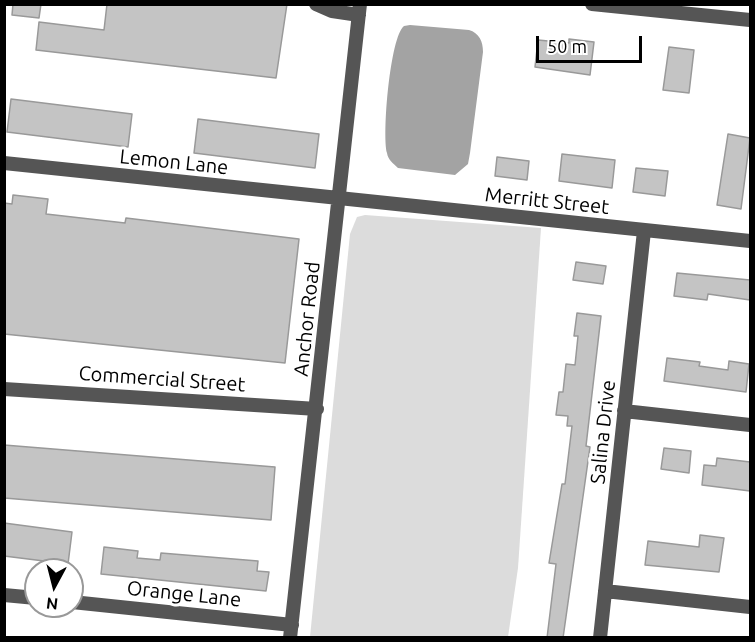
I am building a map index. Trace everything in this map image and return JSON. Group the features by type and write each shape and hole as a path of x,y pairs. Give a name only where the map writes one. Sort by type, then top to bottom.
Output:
{"street":[{"path":"316,4 332,11 359,10"},
{"path":"592,4 750,20"},
{"name":"Anchor Road","path":"291,631 359,10"},
{"name":"Lemon Lane","path":"4,163 339,199"},
{"name":"Merritt Street","path":"339,199 750,241"},
{"name":"Salina Drive","path":"600,638 645,231"},
{"name":"Commercial Street","path":"4,389 317,409"},
{"path":"624,411 750,425"},
{"path":"605,591 750,607"},
{"path":"4,595 24,597"},
{"name":"Orange Lane","path":"84,604 291,631"}],"shaded area":[{"path":"404,26 469,30 478,35 482,44 483,52 468,164 455,175 398,168 388,155 386,127 391,66 399,34"},
{"path":"365,215 541,228 518,568 508,637 310,637 350,234 357,217"}],"building":[{"path":"13,4 41,4 39,18 12,15"},
{"path":"107,4 287,4 276,78 36,50 39,22 104,30"},
{"path":"569,39 594,42 590,75 535,67 538,40 569,43"},
{"path":"669,47 694,50 689,93 663,90"},
{"path":"11,99 132,114 128,147 7,132"},
{"path":"198,119 319,134 315,168 194,153"},
{"path":"728,134 750,138 741,209 717,205"},
{"path":"562,154 615,160 612,188 559,181"},
{"path":"497,157 529,161 527,180 495,176"},
{"path":"636,168 668,171 665,196 633,192"},
{"path":"13,195 48,199 46,214 125,223 126,218 299,239 285,363 4,334 4,203 12,204"},
{"path":"576,262 606,266 603,284 573,280"},
{"path":"677,273 750,280 750,300 708,294 707,300 674,296"},
{"path":"577,313 601,316 586,446 590,447 563,638 547,638 556,564 549,563 562,484 565,484 572,426 567,426 568,416 556,415 559,392 563,392 566,364 575,365 578,336 574,336"},
{"path":"667,358 700,362 699,366 728,370 729,361 749,364 746,392 664,381"},
{"path":"4,445 275,467 271,520 4,498"},
{"path":"664,448 691,451 689,473 661,469"},
{"path":"717,458 750,462 750,491 702,485 704,465 716,466"},
{"path":"4,523 72,532 69,558 24,558 4,556"},
{"path":"700,535 724,538 719,572 645,565 648,541 699,547"},
{"path":"104,547 138,551 137,558 160,560 161,553 258,561 257,571 269,572 266,591 101,574"}]}
